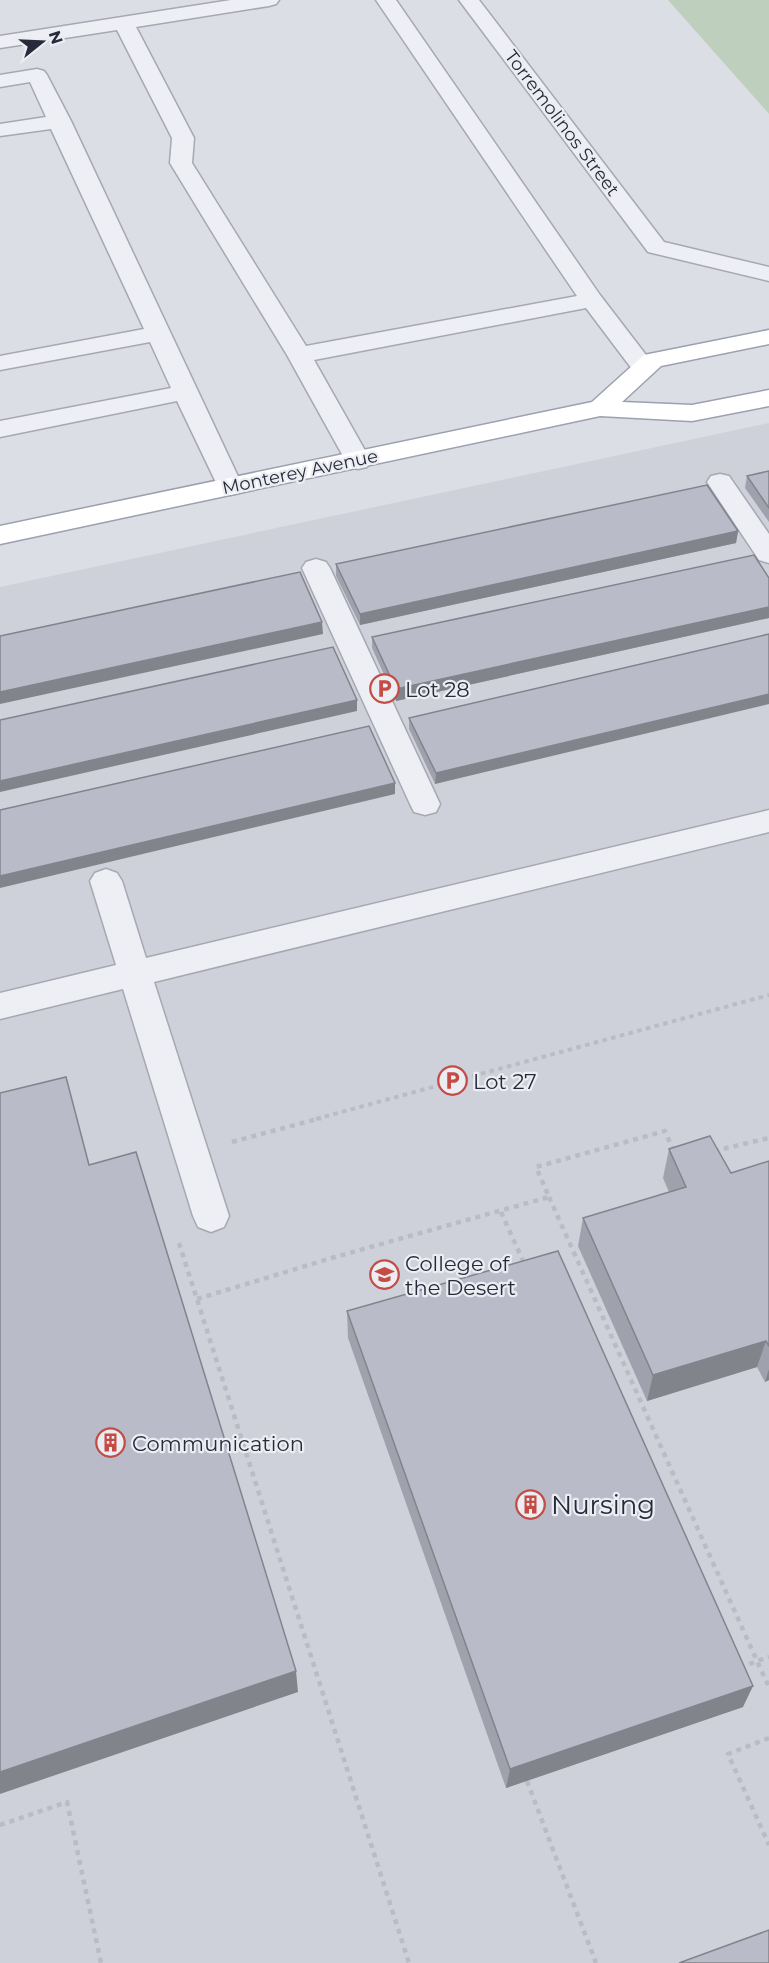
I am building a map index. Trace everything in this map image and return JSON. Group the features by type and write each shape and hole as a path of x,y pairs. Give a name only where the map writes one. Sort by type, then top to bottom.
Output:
{"main road":[{"name":"Monterey Avenue","path":"600,408 653,360 769,337"},
{"name":"Monterey Avenue","path":"0,535 600,408 692,413 769,398"}],"street":[{"path":"0,42 269,0"},
{"path":"386,0 592,300 644,368"},
{"name":"Torremolinos Street","path":"469,0 656,247 769,274"},
{"path":"124,23 183,138 181,164 299,356 358,461"},
{"path":"0,81 38,75 231,487"},
{"path":"0,130 60,121"},
{"path":"299,356 592,300"},
{"path":"0,363 159,333"},
{"path":"0,429 187,392"},
{"path":"720,482 769,554"},
{"path":"316,568 425,804"},
{"path":"0,1006 769,821"},
{"path":"106,881 211,1216"}],"path":[{"path":"224,1144 769,995"},
{"path":"678,1160 665,1131 536,1167 769,1687"},
{"path":"712,1152 769,1138"},
{"path":"197,1299 335,1257 549,1197"},
{"path":"501,1212 528,1274"},
{"path":"176,1232 409,1963"},
{"path":"738,1669 769,1657"},
{"path":"769,1738 728,1754 769,1845"},
{"path":"527,1781 596,1963"},
{"path":"0,1825 67,1802 101,1963"}],"shaded area":[{"name":"College of the Desert","path":"769,423 769,1963 0,1963 0,587"}],"green space":[{"path":"668,0 769,0 769,114"}],"building":[{"path":"769,471 769,508 747,476"},
{"path":"707,485 738,531 360,614 336,564"},
{"path":"754,555 769,578 769,607 396,689 372,637"},
{"path":"300,572 322,622 0,692 0,636"},
{"path":"769,634 769,694 436,773 409,718"},
{"path":"333,647 357,700 0,781 0,720"},
{"path":"369,726 395,783 0,876 0,810"},
{"name":"Communication","path":"66,1077 89,1165 136,1152 296,1671 0,1772 0,1093"},
{"path":"710,1136 731,1173 769,1161 769,1346 766,1341 653,1375 583,1218 686,1187 669,1149"},
{"name":"Nursing","path":"558,1251 753,1686 510,1769 347,1311"},
{"path":"769,1930 769,1963 679,1963"}],"place":[{"name":"Lot 28","path":"384,689"},
{"name":"Lot 27","path":"452,1081"},
{"name":"College of the Desert","path":"384,1275"},
{"name":"Communication","path":"111,1443"},
{"name":"Nursing","path":"530,1505"}]}
